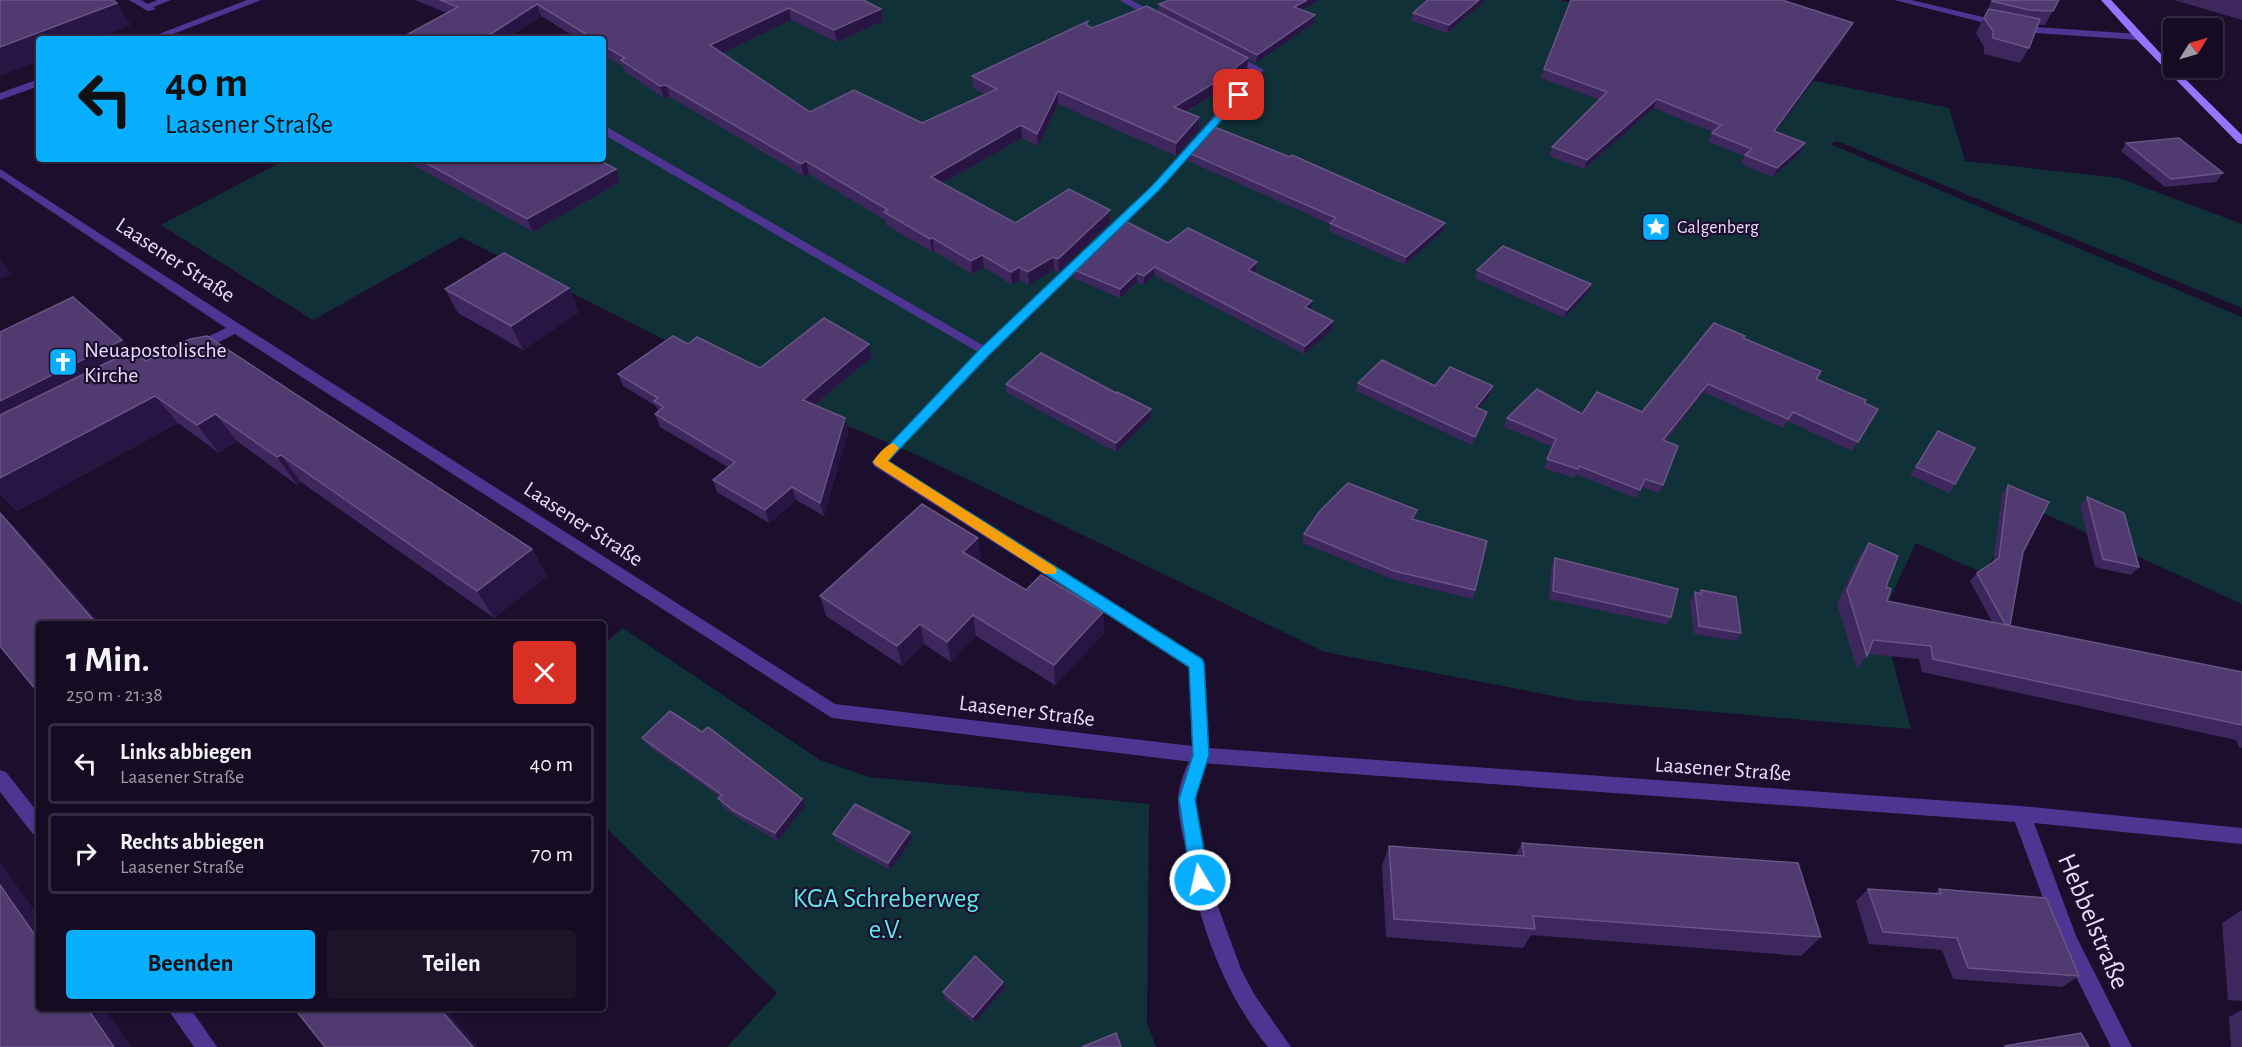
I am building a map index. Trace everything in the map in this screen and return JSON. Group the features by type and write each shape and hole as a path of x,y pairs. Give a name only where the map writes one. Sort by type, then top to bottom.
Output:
{"main road":[{"path":"2106,0 2139,37 2242,141"}],"street":[{"path":"134,0 149,8 166,0"},
{"path":"159,36 256,0"},
{"path":"1124,0 1166,22"},
{"path":"1899,0 2021,29 2139,37"},
{"path":"1218,49 1259,70 1156,188 984,352 879,462 1197,664 1201,755 1187,799 1200,880 1234,980 1270,1035 1281,1047"},
{"path":"0,97 36,83"},
{"path":"606,131 984,352"},
{"name":"Laasener Straße","path":"0,172 236,328 832,711 1201,755 2021,814 2242,836"},
{"path":"185,354 236,328"},
{"path":"0,778 36,824"},
{"name":"Hebbelstraße","path":"2021,814 2068,940 2122,1047"},
{"path":"179,1011 207,1047"}],"green space":[{"path":"551,0 1559,0 1735,36 1730,64 1949,108 1965,161 2119,178 2242,224 2242,308 1837,141 1830,144 2242,317 2242,604 2019,502 1985,574 1916,543 1881,617 1911,729 1575,700 1325,652 915,454 776,396 461,237 313,320 161,225 281,162 606,162 606,36 599,36"},
{"name":"KGA Schreberweg e.V.","path":"623,628 820,760 869,777 1149,804 1147,1023 1156,1047 727,1047 777,993 606,828 606,642"}],"building":[{"path":"0,0 113,0 117,3 0,47"},
{"path":"440,0 863,0 881,9 834,30 789,8 710,45 810,112 854,90 922,123 997,89 972,76 1088,21 1086,25 1092,28 1147,6 1248,58 1221,79 1174,107 1199,117 1176,143 1058,91 1037,134 1021,125 931,177 1015,223 1069,189 1110,210 1058,259 1053,257 1028,272 1019,267 1011,272 982,255 971,261 933,238 930,239 884,212 888,210 806,161 801,164 666,85 660,86 621,60 625,58 606,47 606,36 589,36 537,4 488,36 405,36 458,7"},
{"path":"1170,0 1307,0 1294,7 1315,15 1257,55 1159,4"},
{"path":"1428,0 1479,0 1449,25 1413,13"},
{"path":"1571,0 1782,0 1853,23 1774,131 1805,143 1777,168 1745,155 1752,149 1712,133 1721,125 1657,99 1587,160 1552,147 1607,92 1544,69"},
{"path":"1993,0 2059,0 2053,11 2029,10"},
{"path":"1989,9 2040,19 2029,48 1993,38 1993,31 1984,18"},
{"path":"1212,126 1290,157 1292,155 1445,223 1406,257 1330,223 1336,218 1189,153"},
{"path":"2179,138 2223,173 2171,179 2126,143"},
{"path":"424,162 603,162 616,169 527,219"},
{"path":"1123,220 1168,243 1188,228 1257,262 1248,270 1312,301 1305,307 1333,321 1305,346 1155,267 1144,276 1137,273 1120,289 1072,269"},
{"path":"1503,246 1591,284 1567,310 1477,270"},
{"path":"504,253 569,288 511,326 445,289"},
{"path":"73,297 122,340 0,401 0,332"},
{"path":"824,318 869,344 803,400 845,418 820,503 792,487 765,510 713,480 735,462 655,414 664,407 654,401 658,398 618,374 673,336 688,344 697,337 760,368"},
{"path":"1714,323 1745,336 1743,338 1821,371 1816,379 1866,400 1864,403 1878,409 1858,442 1793,412 1788,419 1708,384 1663,440 1678,446 1663,485 1645,479 1640,490 1579,466 1578,469 1547,459 1556,439 1507,418 1537,389 1582,414 1597,392 1642,412"},
{"path":"207,336 532,549 477,591 281,455 277,457 215,414 197,425 155,396 0,478 0,415 133,350 146,361 190,339"},
{"path":"1041,353 1151,409 1116,443 1006,384"},
{"path":"1382,360 1435,386 1450,367 1493,386 1476,407 1487,412 1475,437 1358,383"},
{"path":"1938,431 1975,448 1955,484 1916,467"},
{"path":"1348,483 1417,510 1412,519 1487,541 1475,590 1394,571 1304,534 1319,512"},
{"path":"2008,485 2049,502 2023,552 2010,625 2005,624 1977,573 1999,558"},
{"path":"2087,497 2124,513 2139,567 2103,559"},
{"path":"922,504 978,538 963,552 1026,590 1041,575 1103,612 1054,665 973,615 947,642 920,624 897,646 820,596"},
{"path":"0,513 94,621 36,621 36,690 0,646"},
{"path":"1869,543 1898,556 1886,587 1891,589 1887,601 2242,672 2242,725 1933,659 1931,646 1873,640 1867,656 1847,590"},
{"path":"1555,558 1678,589 1671,617 1553,591"},
{"path":"1701,590 1736,597 1741,633 1699,626 1695,592 1701,594"},
{"path":"670,711 702,732 708,727 802,799 775,833 734,811 718,798 722,795 642,738"},
{"path":"855,804 910,832 888,863 833,834"},
{"path":"1522,843 1798,863 1821,937 1533,916 1535,929 1394,919 1389,846 1524,856"},
{"path":"0,885 36,937 36,1011 89,1011 114,1047 0,1047"},
{"path":"1868,889 1941,894 1939,889 2046,898 2079,976 1968,968 1957,938 1883,932"},
{"path":"975,956 1003,982 973,1017 943,992"},
{"path":"296,1011 442,1011 473,1047 325,1047"},
{"path":"1116,1033 1121,1047 1082,1047"},
{"path":"2081,1033 2089,1047 2005,1047 2005,1046"}],"slow traffic":[{"path":"893,448 879,462 1050,570"}],"place":[{"name":"Galgenberg","path":"1656,227"},
{"name":"Neuapostolische Kirche","path":"63,362"}],"route":[{"path":"1200,880 1187,799 1201,755 1197,664 879,462 984,352 1156,188 1239,95"}]}
